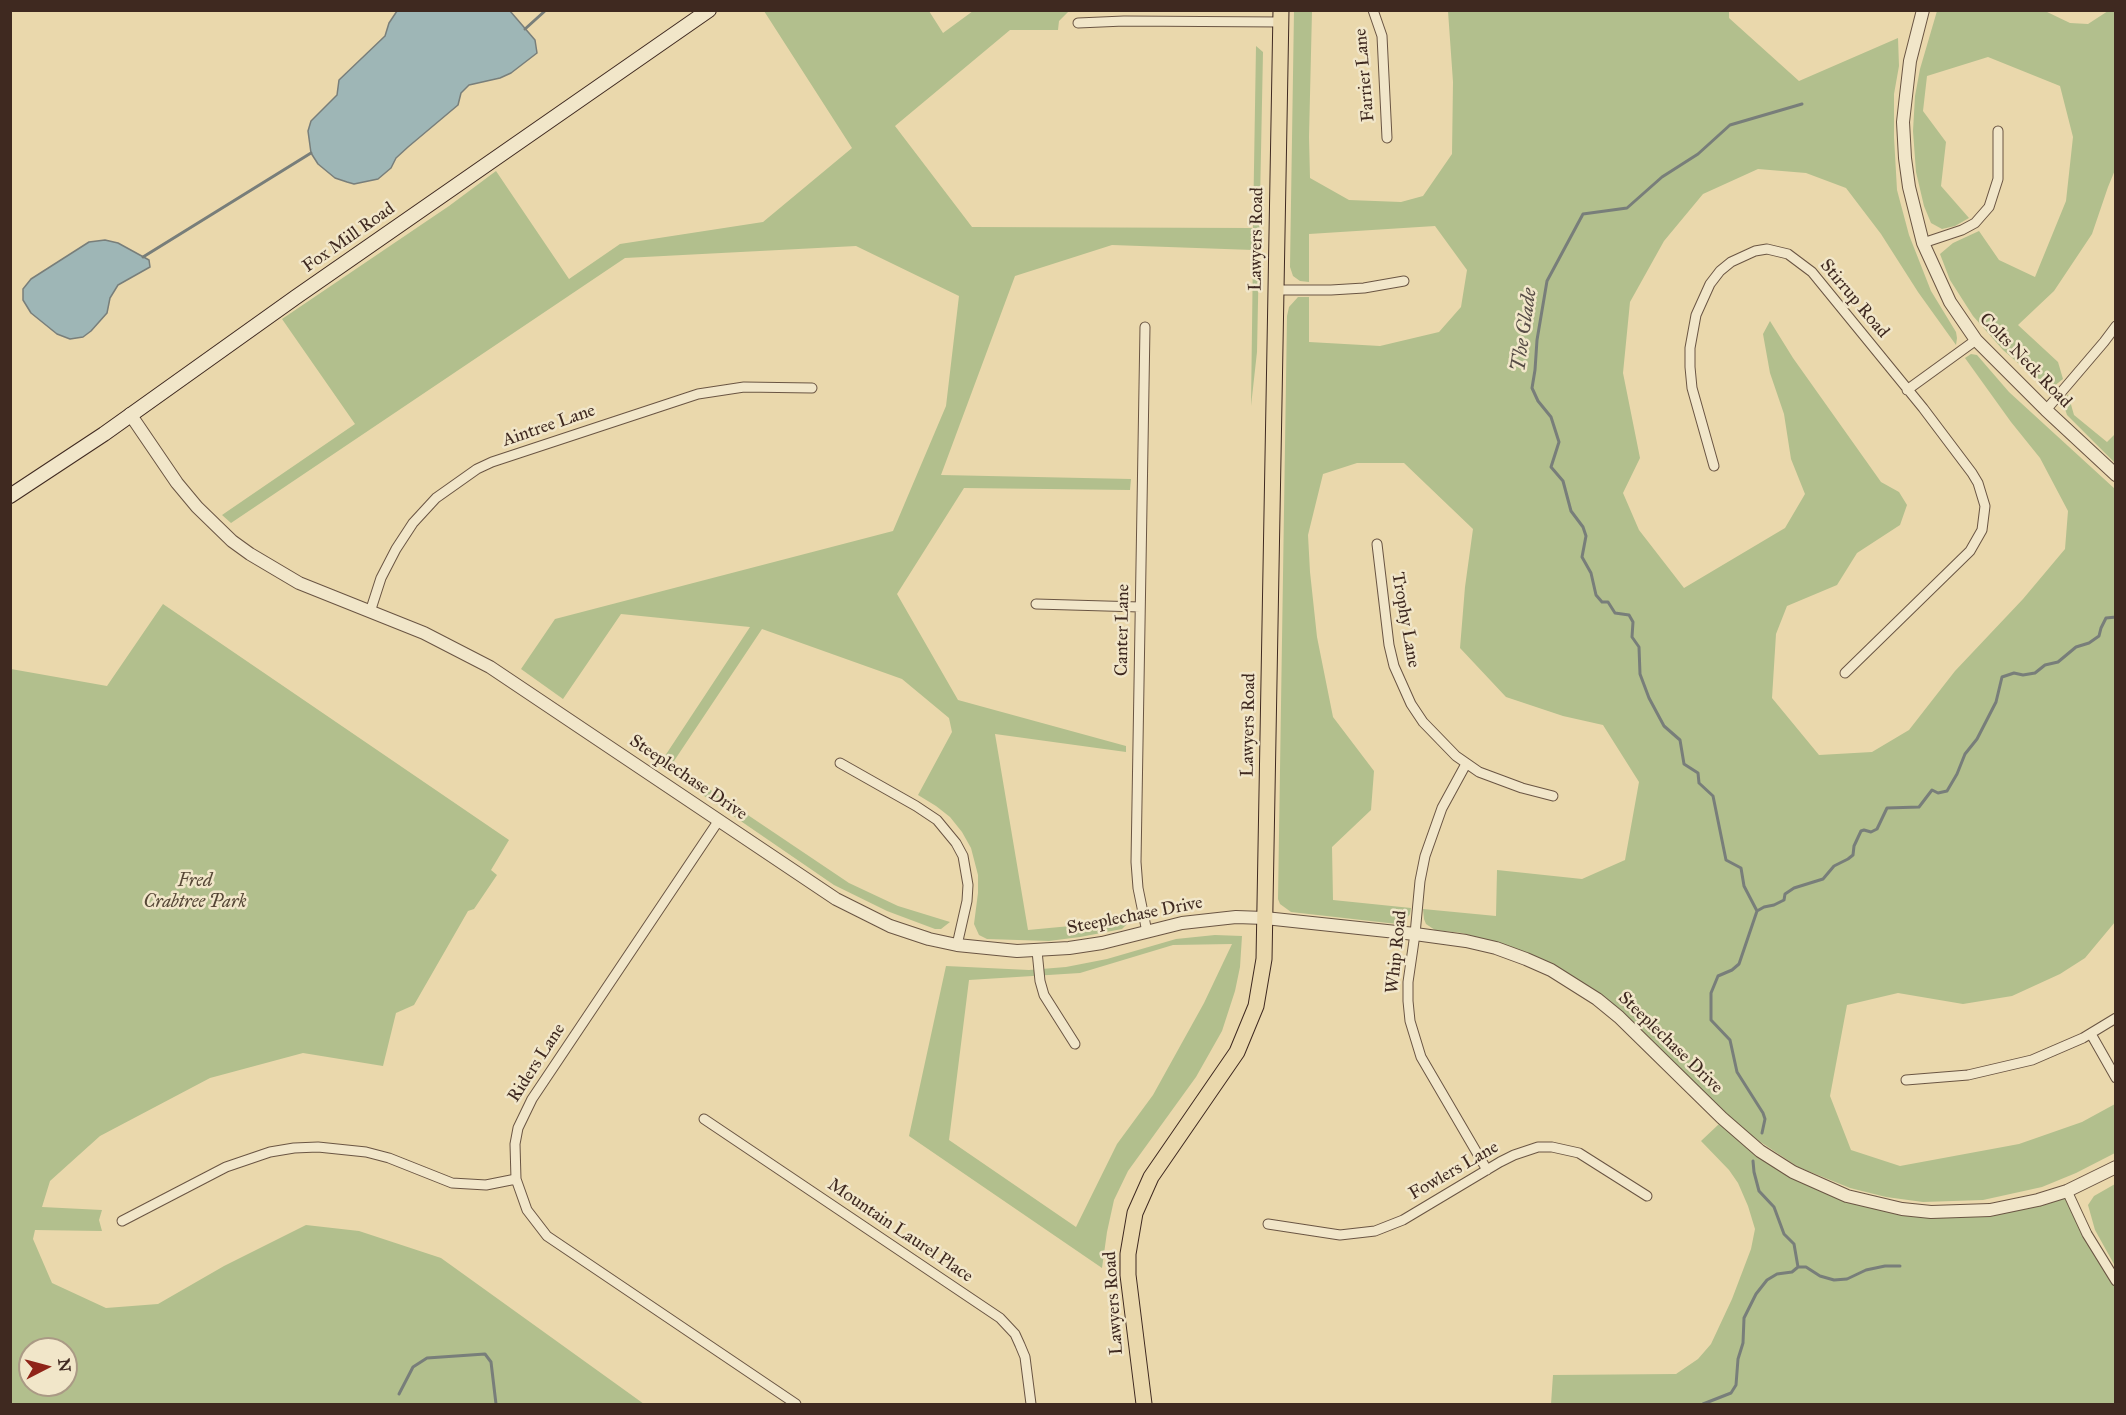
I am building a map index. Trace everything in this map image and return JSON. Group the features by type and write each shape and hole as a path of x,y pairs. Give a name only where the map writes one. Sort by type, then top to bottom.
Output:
{"main road":[{"name":"Fox Mill Road","path":"10,496 104,434 709,10"},
{"name":"Lawyers Road","path":"1144,1404 1128,1275 1132,1223 1142,1194 1151,1177 1226,1071 1248,1028 1261,983 1264,958 1281,16"}],"street":[{"name":"Farrier Lane","path":"1373,10 1382,36 1387,138"},
{"name":"Colts Neck Road","path":"1923,10 1915,34 1910,61 1903,122 1909,187 1923,243 1950,302 1976,340 2115,475"},
{"path":"1078,23 1281,16"},
{"path":"1923,243 1962,230 1975,223 1989,207 1998,179 1998,131"},
{"name":"Stirrup Road","path":"1713,466 1692,388 1690,367 1692,331 1696,315 1710,284 1720,271 1742,255 1761,250 1777,250 1800,261 1812,272 1978,483 1985,506 1983,524 1977,542 1970,551 1845,673"},
{"path":"1276,290 1342,289 1404,281"},
{"path":"2046,410 2115,326"},
{"name":"Canter Lane","path":"1145,327 1136,862 1138,888 1147,932"},
{"path":"1907,390 1976,340"},
{"name":"Aintree Lane","path":"370,612 381,578 413,523 436,498 477,469 492,462 698,394 744,387 812,388"},
{"name":"Steeplechase Drive","path":"130,414 177,483 207,518 232,541 282,575 318,592 442,641 490,667 836,899 901,930 957,945 1037,951 1102,943 1182,923 1208,919 1265,918 1466,941 1496,948 1542,966 1574,984 1619,1017 1722,1118 1760,1151 1821,1186 1874,1203 1931,1212 1990,1210 2067,1191 2115,1167"},
{"name":"Trophy Lane","path":"1377,544 1389,645 1402,687 1423,722 1466,764 1494,778 1553,796"},
{"path":"1036,604 1140,607"},
{"path":"840,763 937,820 956,843 964,864 968,885 967,901 957,945"},
{"name":"Whip Road","path":"1466,764 1442,808 1425,856 1408,982 1408,1001 1414,1039 1421,1057 1487,1170"},
{"name":"Riders Lane","path":"719,820 524,1113 515,1144 516,1179 527,1209 537,1224 554,1241 796,1404"},
{"path":"1037,951 1044,995 1075,1044"},
{"path":"1905,1080 1968,1075 2000,1069 2059,1050 2091,1034 2115,1018"},
{"path":"2091,1034 2115,1078"},
{"name":"Mountain Laurel Place","path":"704,1119 1000,1318 1015,1334 1025,1357 1031,1404"},
{"path":"122,1221 226,1167 270,1152 294,1148 318,1147 366,1152 389,1158 452,1184 486,1185 516,1179"},
{"name":"Fowlers Lane","path":"1268,1224 1340,1235 1375,1231 1403,1220 1514,1155 1529,1149 1552,1147 1567,1148 1592,1159 1647,1196"},
{"path":"2067,1191 2087,1234 2115,1281"}],"green space":[{"path":"764,11 929,11 943,33 973,11 1069,11 1059,21 1058,30 1010,30 895,126 972,227 1253,228 1256,46 1263,52 1257,352 1251,406 1253,250 1112,245 1015,276 941,475 1131,479 1130,490 964,488 897,594 958,700 1126,746 1126,752 995,734 1028,930 1081,925 1129,914 1128,923 1122,929 1049,941 987,939 979,935 974,924 978,875 971,848 950,817 918,795 952,732 949,718 902,679 762,629 672,764 849,883 898,906 950,922 941,929 935,929 887,911 834,885 659,765 750,627 621,614 563,699 521,669 555,619 893,531 946,406 959,296 856,246 625,258 231,523 222,515 355,424 282,319 449,206 496,171 569,279 620,244 763,222 852,148"},
{"path":"1294,11 1312,11 1310,178 1349,200 1401,202 1423,196 1452,154 1453,82 1448,11 1729,11 1729,18 1799,81 1898,38 1899,66 1894,94 1897,190 1909,235 1931,291 1956,332 1956,345 1918,292 1881,234 1846,188 1806,173 1758,169 1703,194 1664,241 1630,302 1623,373 1640,458 1623,493 1639,530 1684,588 1785,528 1805,494 1791,459 1784,414 1770,373 1763,334 1770,321 1793,358 1881,482 1899,492 1907,505 1900,525 1857,553 1837,585 1787,606 1776,634 1772,698 1819,755 1872,752 1909,730 1955,671 2023,599 2065,549 2068,511 2040,458 1965,358 1971,354 1977,355 2009,392 2115,489 2115,922 2085,958 2060,974 2012,996 1963,1004 1898,993 1847,1005 1830,1096 1851,1150 1900,1166 2019,1144 2082,1122 2115,1104 2115,1153 2042,1187 1983,1200 1923,1202 1886,1197 1850,1188 1798,1167 1753,1137 1725,1113 1635,1023 1610,1002 1506,946 1462,933 1435,930 1426,924 1423,909 1496,916 1497,870 1582,879 1625,860 1639,782 1603,725 1563,716 1506,697 1460,648 1473,529 1404,463 1357,463 1323,474 1308,535 1317,637 1333,717 1374,771 1371,810 1332,847 1333,900 1411,908 1410,914 1404,922 1397,924 1291,912 1280,904 1278,899 1287,316 1289,307 1298,297 1309,297 1309,342 1380,346 1439,332 1461,307 1467,270 1435,226 1309,234 1309,282 1300,281 1293,276 1290,267"},
{"path":"1937,11 2045,11 2070,23 2088,24 2108,11 2115,11 2115,170 2092,234 2054,291 2018,325 2058,362 2063,379 2049,390 2003,350 1973,316 1950,280 1940,254 1953,243 1979,231 1999,260 2035,277 2066,201 2073,137 2060,86 1988,57 1927,76 1923,111 1946,142 1941,186 1969,218 1955,226 1942,229 1931,223 1924,206 1916,172 1913,131 1915,96 1920,69"},
{"path":"2068,394 2074,415 2107,442 2115,434 2115,463 2067,415 2063,403"},
{"name":"Fred Crabtree Park","path":"163,604 509,840 491,870 497,875 474,909 468,911 414,1005 396,1013 383,1066 303,1053 210,1078 100,1136 50,1181 42,1207 102,1210 99,1220 102,1231 35,1230 33,1239 52,1283 106,1308 158,1304 224,1266 306,1225 359,1231 441,1258 644,1404 11,1404 11,669 107,686"},
{"path":"1215,935 1242,936 1240,967 1235,991 1222,1031 1196,1077 1128,1171 1114,1200 1102,1268 909,1136 946,966 1029,970 1066,967 1107,959 1176,939","holes":["1232,944 1204,1003 1153,1095 1117,1144 1076,1227 949,1140 969,980 1080,973 1173,945"]},
{"path":"1719,1124 1847,1196 1961,1212 2067,1191 2115,1281 2115,1404 1551,1404 1553,1375 1676,1374 1698,1359 1711,1344 1732,1299 1751,1249 1755,1229 1738,1183 1729,1170 1701,1141"},
{"path":"2115,1184 2115,1266 2095,1230 2088,1205 2094,1196"}],"water":[{"path":"397,11 510,11 535,40 537,53 511,73 469,85 461,93 458,105 396,158 391,168 378,179 354,184 335,178 318,164 311,153 308,131 311,121 337,95 339,80 385,36 389,23"},
{"path":"105,240 118,243 149,260 150,267 118,285 110,298 107,313 83,337 70,339 57,334 31,313 23,300 23,289 31,279 89,242"}],"waterway":[{"path":"525,29 546,10"},
{"name":"The Glade","path":"1762,1133 1765,1119 1763,1113 1737,1072 1730,1040 1711,1020 1711,993 1718,976 1739,964 1757,911 1744,886 1741,868 1726,860 1713,796 1699,783 1698,773 1684,764 1680,740 1664,726 1649,698 1640,674 1639,647 1632,637 1633,622 1629,615 1615,613 1608,602 1602,602 1596,595 1591,573 1582,557 1586,536 1583,527 1571,511 1563,481 1551,467 1559,442 1551,417 1538,401 1532,388 1547,281 1583,214 1627,208 1662,177 1698,154 1730,125 1802,104"},
{"path":"143,257 311,153"},
{"path":"1757,911 1784,900 1785,894 1794,888 1823,879 1834,866 1853,855 1854,846 1861,831 1871,832 1877,829 1887,808 1919,807 1932,790 1938,793 1947,791 1965,754 1977,739 1996,702 2002,677 2014,673 2023,675 2035,673 2045,665 2058,662 2076,647 2089,643 2099,636 2106,618 2116,617"},
{"name":"The Glade","path":"1753,1161 1759,1191 1774,1207 1784,1234 1794,1244 1798,1267"},
{"path":"1798,1267 1806,1267 1820,1276 1834,1280 1847,1279 1866,1270 1900,1266"},
{"name":"The Glade","path":"1703,1404 1731,1393 1736,1385 1738,1359 1743,1343 1744,1318 1756,1294 1767,1280 1777,1274 1792,1272 1798,1267"},
{"path":"399,1394 413,1367 427,1358 485,1354 491,1362 496,1404"}]}
